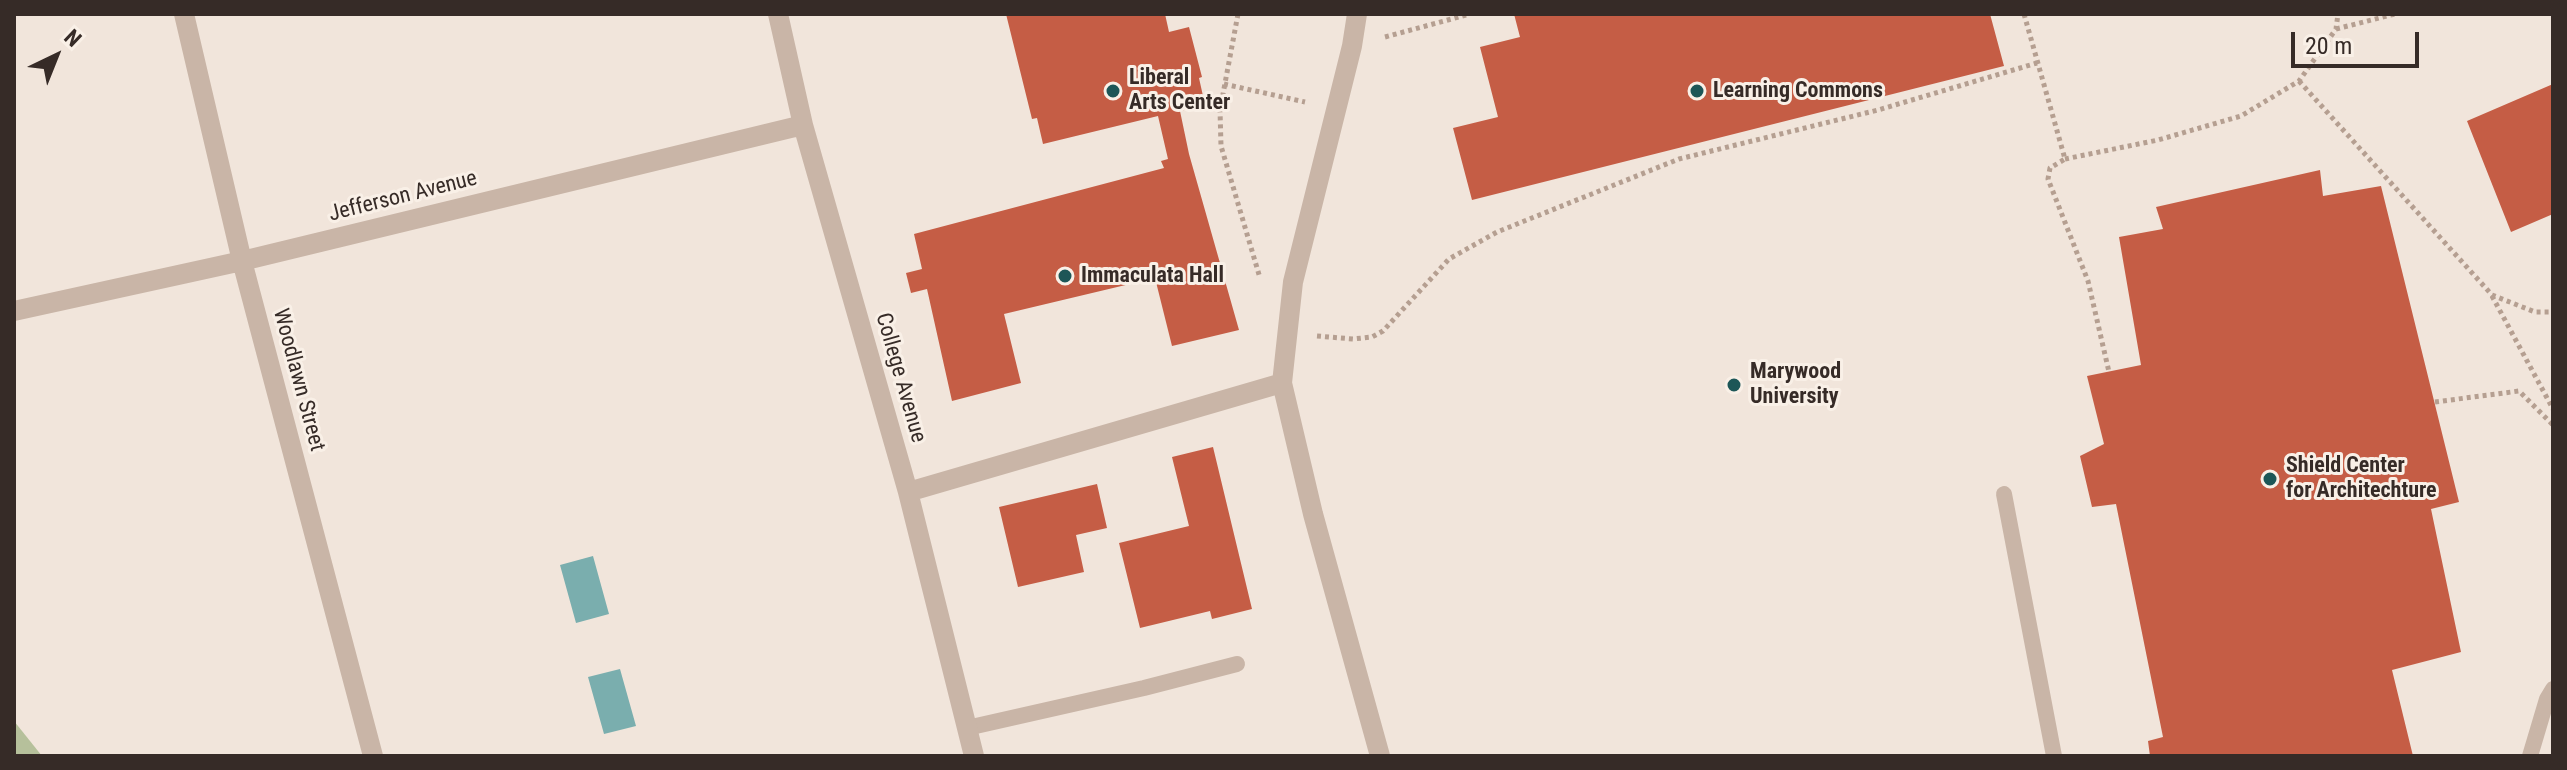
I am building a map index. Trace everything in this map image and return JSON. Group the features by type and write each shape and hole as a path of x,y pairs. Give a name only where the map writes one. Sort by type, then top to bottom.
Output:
{"street":[{"name":"Woodlawn Street","path":"184,14 242,261 373,756"},
{"name":"College Avenue","path":"778,14 803,125 908,492 974,756"},
{"path":"1357,14 1352,46 1293,282 1282,383 1313,514 1380,756"},
{"name":"Jefferson Avenue","path":"14,311 242,261 803,125"},
{"path":"908,492 1282,383"}],"lane":[{"path":"2004,494 2054,756"},
{"path":"967,728 1237,664"},
{"path":"2530,756 2547,699 2553,689"}],"path":[{"path":"1238,14 1220,110 1221,146 1261,284"},
{"path":"1373,40 1470,14"},
{"path":"2024,14 2065,159"},
{"path":"2109,372 2088,281 2048,179 2050,168 2065,159 2158,140 2241,116 2299,81 2336,29 2338,14"},
{"path":"2336,29 2395,14"},
{"path":"1316,336 1372,337 1383,331 1449,259 1497,232 1679,159 1878,110 2037,63"},
{"path":"2299,81 2492,295 2553,409"},
{"path":"1224,84 1305,102"},
{"path":"2492,295 2535,312 2553,312"},
{"path":"2435,402 2519,391 2553,425"}],"green space":[{"path":"14,721 42,756 14,756"}],"water":[{"path":"593,556 609,614 576,623 560,565"},
{"path":"620,669 636,726 604,734 588,677"}],"building":[{"name":"Immaculata Hall","path":"1006,14 1165,14 1169,32 1189,27 1202,77 1199,78 1205,105 1180,111 1189,154 1239,330 1172,346 1155,278 1004,314 1021,383 952,401 927,289 911,293 906,273 922,269 914,234 1164,168 1161,161 1168,159 1158,116 1043,144 1037,118 1032,119"},
{"name":"Learning Commons","path":"1514,14 1990,14 2004,66 1472,200 1453,128 1498,117 1480,47 1520,37"},
{"path":"2553,84 2553,214 2511,232 2467,121"},
{"name":"Shield Center for Architechture","path":"2320,170 2323,196 2381,186 2459,502 2431,509 2461,652 2392,670 2413,756 2150,756 2148,741 2163,737 2116,504 2092,507 2080,456 2104,444 2087,376 2141,365 2119,237 2163,229 2156,207"},
{"path":"1213,447 1252,609 1212,619 1210,611 1140,628 1119,543 1189,526 1172,457"},
{"path":"1097,484 1107,528 1076,535 1084,572 1018,587 999,507"}],"place":[{"name":"Liberal Arts Center","path":"1113,91"},
{"name":"Learning Commons","path":"1697,91"},
{"name":"Immaculata Hall","path":"1065,276"},
{"name":"Marywood University","path":"1734,385"},
{"name":"Shield Center for Architechture","path":"2270,479"}]}
